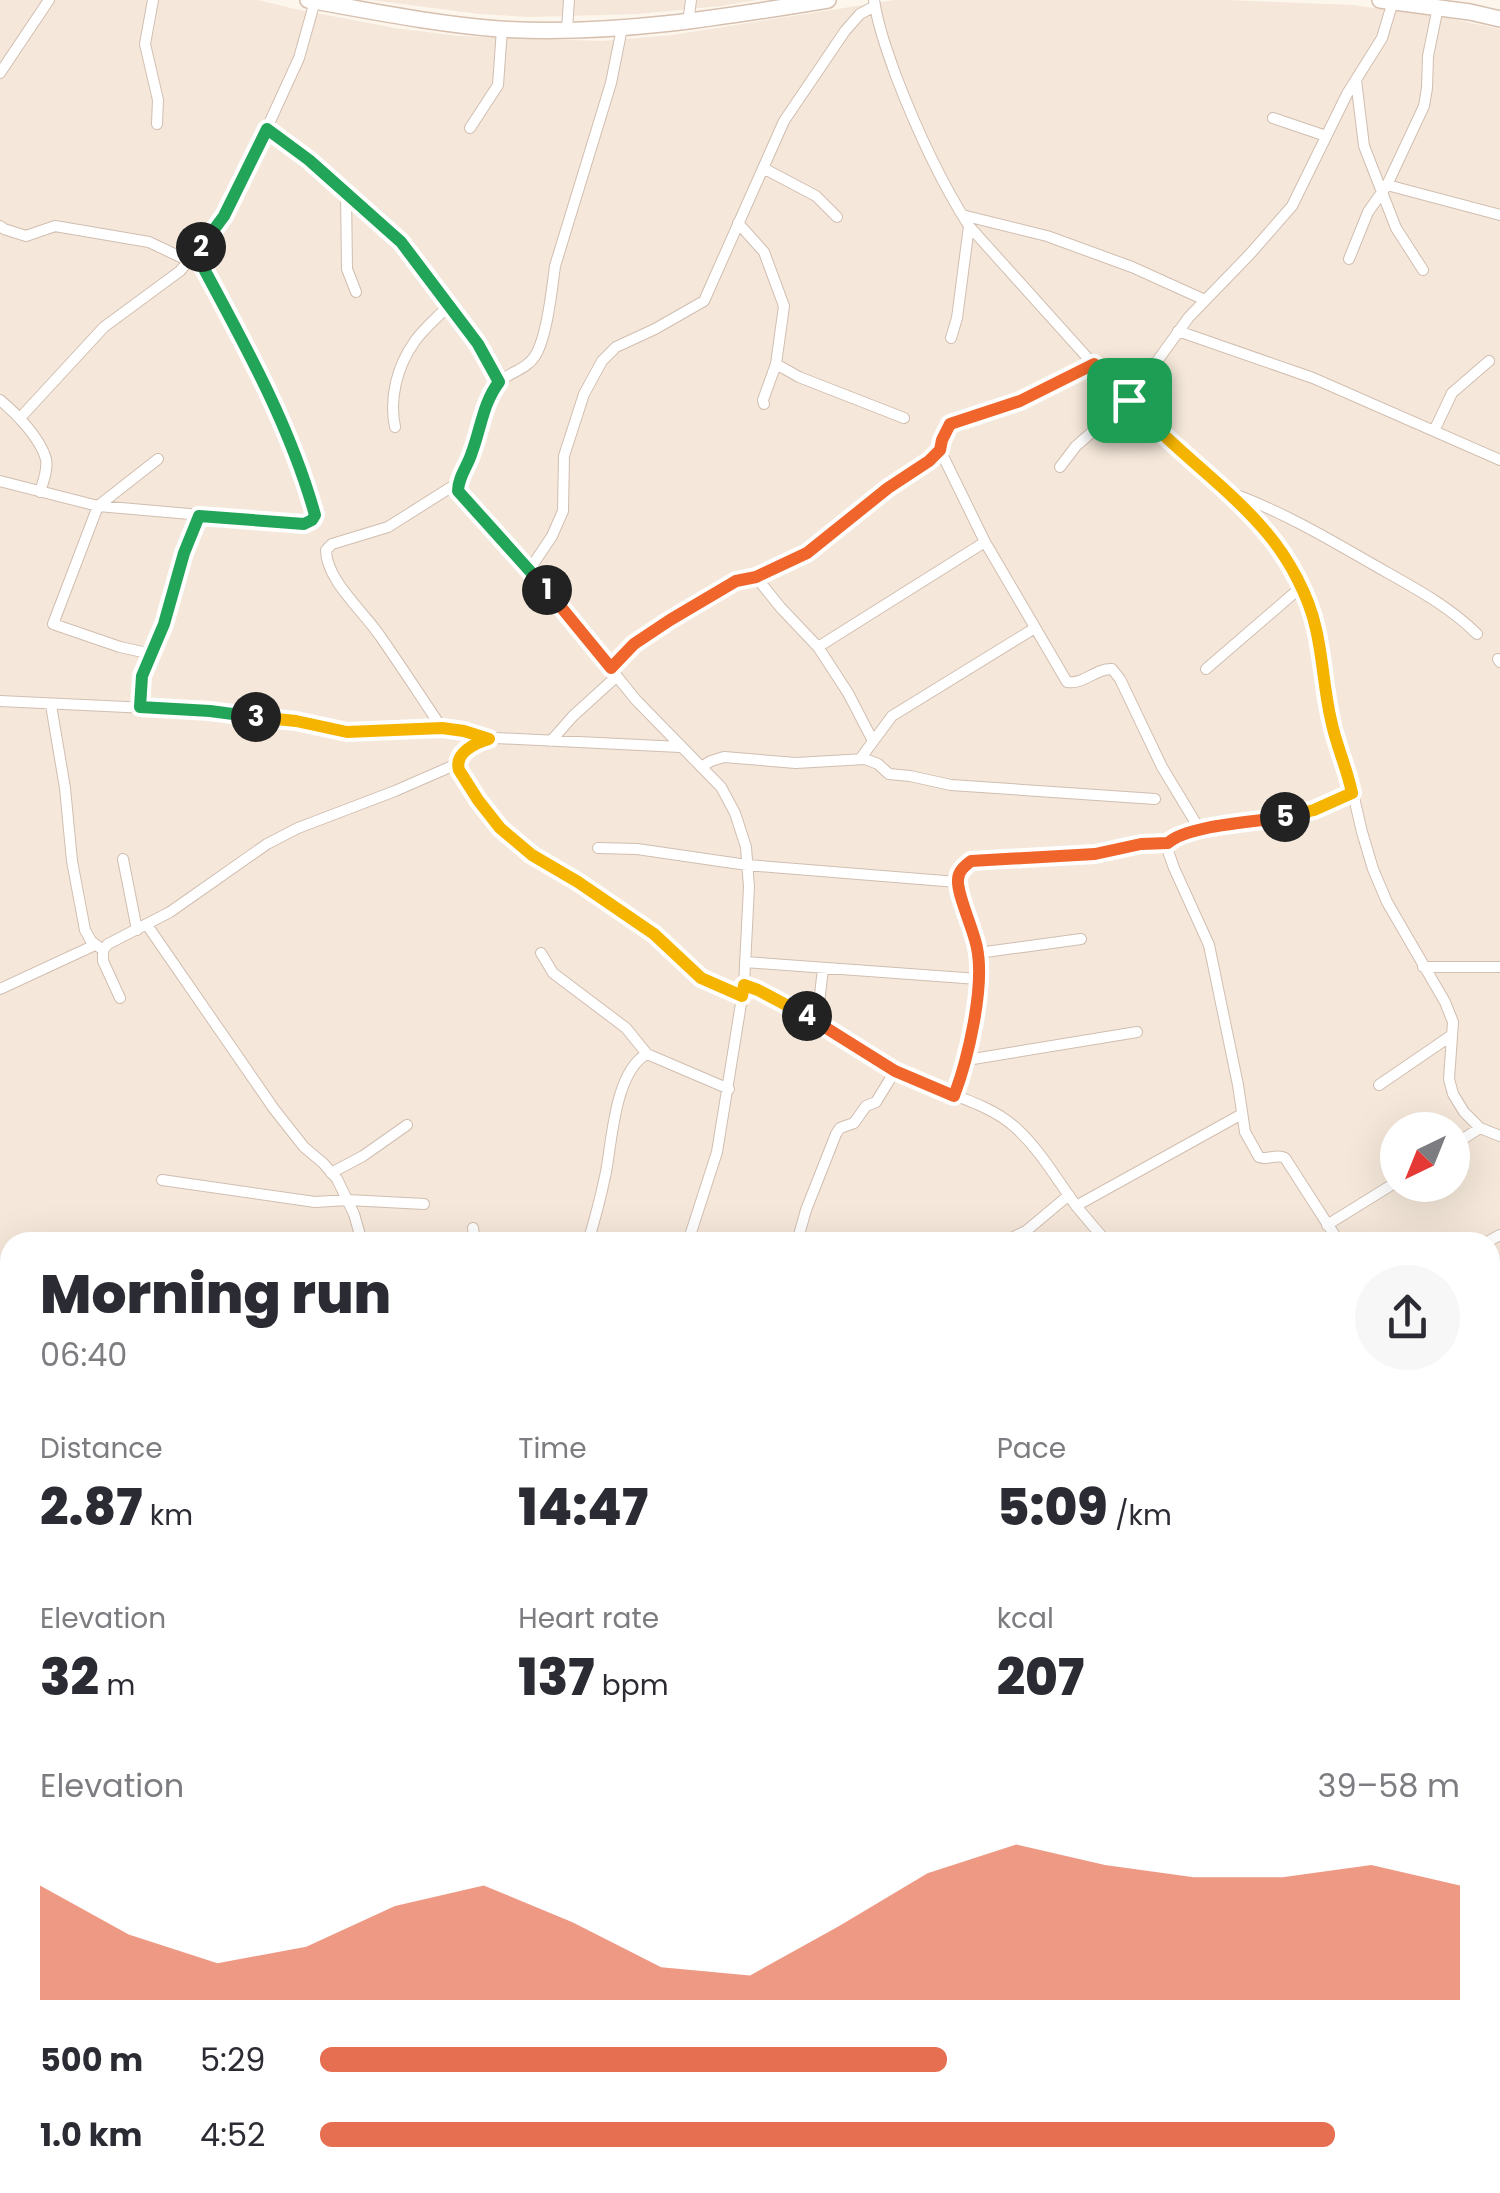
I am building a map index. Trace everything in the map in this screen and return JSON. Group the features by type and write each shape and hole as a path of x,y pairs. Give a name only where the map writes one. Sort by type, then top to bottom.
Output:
{"main road":[{"path":"311,1 445,23 502,29 567,29 688,23 828,0"},
{"path":"1380,0 1500,19"}],"street":[{"path":"0,73 49,0"},
{"path":"152,0 145,44 158,100 157,124"},
{"path":"567,29 569,0"},
{"path":"688,23 690,0"},
{"path":"20,418 104,327 193,258 224,216 299,58 311,1"},
{"path":"1060,467 1076,446 1129,400 1178,331 1292,206 1356,80 1403,1"},
{"path":"530,569 559,524 563,511 564,456 584,394 602,362 627,340 704,301 784,121 860,14 875,3 885,46 929,156 969,226 1150,424 1268,534 1300,588 1315,622 1335,738 1374,870 1387,902 1453,1022 1453,1094 1480,1128 1500,1136"},
{"path":"1349,259 1368,212 1384,189 1424,106 1428,56 1438,8"},
{"path":"442,728 377,631 336,580 326,550 332,544 388,528 456,484 472,455 490,394 499,382 526,367 538,351 555,266 606,99 622,28"},
{"path":"470,128 498,84 502,29"},
{"path":"1356,80 1364,146 1396,228 1423,270"},
{"path":"1272,118 1326,136"},
{"path":"267,129 309,160 401,242 478,344 499,382"},
{"path":"763,168 816,196 836,217"},
{"path":"1384,189 1500,215"},
{"path":"346,193 347,270 356,292"},
{"path":"962,214 1047,236 1132,267 1205,300"},
{"path":"738,223 764,252 784,306 776,364 764,404"},
{"path":"0,481 98,506 304,524 315,515 296,456 257,367 210,280 193,258 149,242 55,226 26,236 1,230"},
{"path":"951,338 958,318 969,226"},
{"path":"394,427 391,409 398,373 415,341 449,305"},
{"path":"1178,331 1313,378 1500,460"},
{"path":"1434,430 1452,393 1489,361"},
{"path":"776,364 800,378 904,418"},
{"path":"551,741 614,672 634,644 736,581 756,577 807,553 929,461 940,450 950,424 1020,401 1094,364"},
{"path":"0,400 20,418 46,458 40,492"},
{"path":"940,450 985,542 1068,682 1112,669 1200,830"},
{"path":"152,654 53,624 98,506 158,459"},
{"path":"456,484 636,700 721,787 746,847 750,887 743,991 717,1152 691,1232"},
{"path":"1224,490 1253,500 1352,552 1454,613 1477,634"},
{"path":"140,707 142,676 164,624 199,516"},
{"path":"818,647 985,542"},
{"path":"756,577 818,647 874,741"},
{"path":"1206,668 1300,588"},
{"path":"860,759 892,716 1035,628"},
{"path":"0,701 210,711 296,721 359,734 442,728 489,739"},
{"path":"51,705 85,930 99,948 120,998"},
{"path":"681,747 489,739 473,746 457,764 500,828 532,855 654,934 701,978 743,991 758,990 895,1071 996,1112 1014,1125 1098,1232"},
{"path":"701,767 724,757 796,763 860,759 870,760 896,776 951,785 1154,799"},
{"path":"0,988 142,927 298,828 457,764"},
{"path":"954,1096 967,1060 978,979 978,953 957,882 961,870 971,861 1095,854 1141,844 1168,843 1176,836 1200,830 1314,810 1352,793"},
{"path":"1168,843 1174,868 1209,946 1245,1132 1258,1158 1285,1158 1332,1232"},
{"path":"598,848 637,849 747,866 957,882"},
{"path":"123,860 142,927 284,1122 331,1173 348,1200 359,1232"},
{"path":"978,953 1081,940"},
{"path":"542,953 553,972 626,1028 647,1054 729,1089"},
{"path":"746,962 978,979"},
{"path":"1423,967 1500,967"},
{"path":"817,1022 823,968"},
{"path":"967,1060 1136,1032"},
{"path":"1380,1085 1452,1036"},
{"path":"591,1232 623,1087 638,1060 647,1054"},
{"path":"799,1232 836,1134 840,1128 854,1123 866,1106 876,1102 895,1071"},
{"path":"1076,1206 1242,1114"},
{"path":"331,1173 364,1156 406,1125"},
{"path":"1470,1134 1480,1128"},
{"path":"162,1180 316,1202 424,1204"},
{"path":"1327,1225 1380,1192"},
{"path":"1024,1232 1069,1195"},
{"path":"473,1228 474,1232"}],"shaded area":[{"path":"0,0 258,0 395,28 459,36 602,41 672,35 895,0 1224,0 1353,5 1500,29 1500,1232 0,1232"},
{"path":"371,0 757,0 638,14 530,17"}],"route":[{"path":"267,129 309,160 401,242 482,351 499,382 486,404 472,455 456,484 458,491 530,569 611,668 634,644 736,581 756,577 807,553 888,488 929,461 940,450 950,424 1020,401 1094,364 1129,400 1268,534 1288,564 1315,622 1330,716 1352,793 1314,810 1200,830 1176,836 1168,843 1141,844 1095,854 971,861 961,870 957,882 980,965 967,1060 954,1096 895,1071 803,1013 758,990 744,985 742,996 701,978 654,934 532,855 500,828 459,770 460,757 489,739 442,728 359,734 296,721 140,707 142,676 164,624 199,516 304,524 315,515 296,456 257,367 196,254 224,216 267,129"}]}
